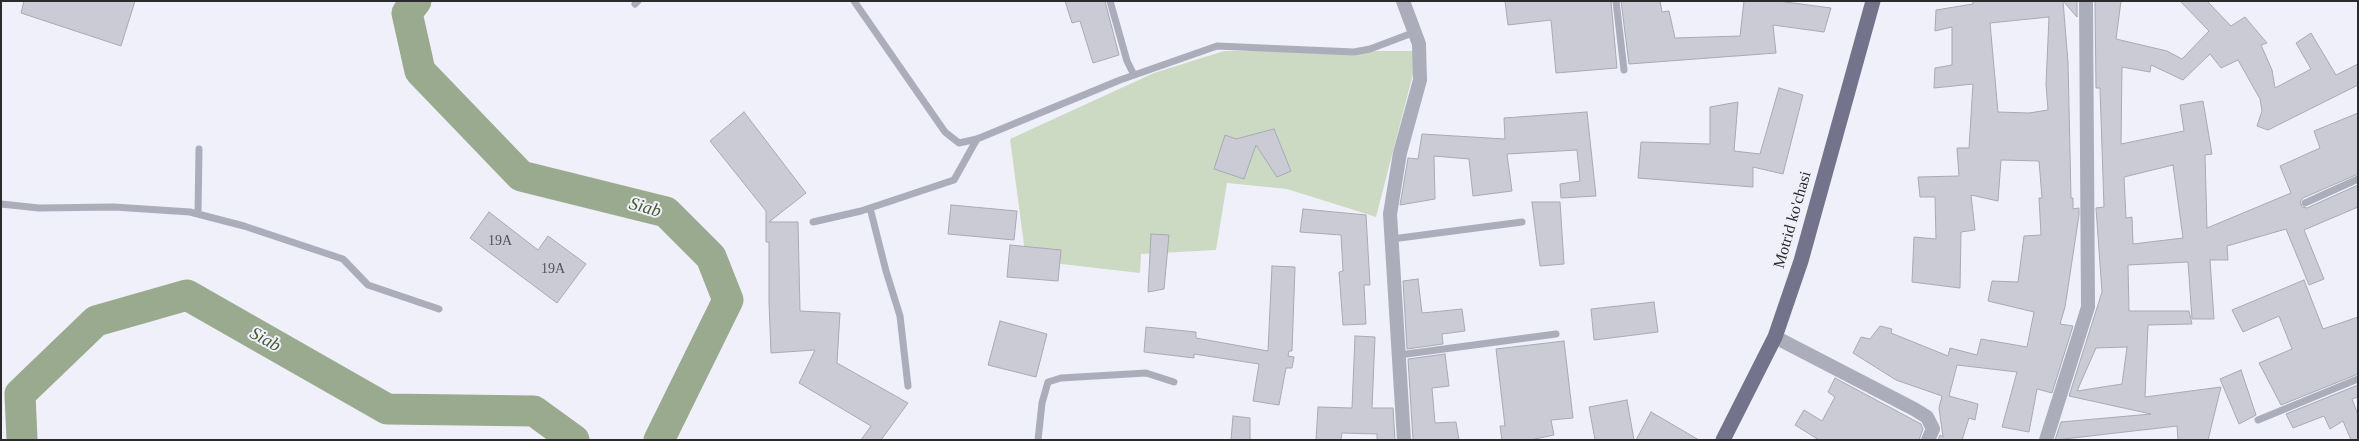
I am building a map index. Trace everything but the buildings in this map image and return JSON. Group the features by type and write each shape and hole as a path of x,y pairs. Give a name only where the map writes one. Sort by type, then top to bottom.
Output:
{"main road":[{"name":"Motrid ko'chasi","path":"1723,440 1775,338 1801,261 1873,1"}],"street":[{"path":"1403,1 1419,44 1420,80 1400,153 1390,214 1404,440"},
{"path":"2046,440 2088,307 2088,16 2086,1"},
{"path":"1775,338 1927,417 1933,429 1928,440"}],"lane":[{"path":"854,1 945,132 959,143 976,139 1134,75 1217,46 1354,52 1370,49 1415,32"},
{"path":"1110,1 1127,61 1134,75"},
{"path":"1616,1 1624,70"},
{"path":"813,222 870,208 954,180 976,139"},
{"path":"198,214 199,149"},
{"path":"2305,203 2358,179"},
{"path":"1,204 39,208 138,208 198,214 244,226 343,259 368,285 439,309"},
{"path":"870,208 900,316 908,386"},
{"path":"1392,239 1522,222"},
{"path":"1399,355 1556,334"},
{"path":"1038,440 1042,403 1048,382 1061,378 1146,373 1174,382"},
{"path":"2258,420 2358,380"}],"green space":[{"path":"1224,51 1419,51 1376,217 1287,189 1227,183 1216,250 1141,254 1140,273 1026,260 1010,139 1154,73"}],"waterway":[{"name":"Siab","path":"416,1 407,13 420,71 521,176 666,212 711,257 728,300 659,440"},
{"name":"Siab","path":"22,440 20,394 96,321 187,295 387,409 534,411 574,440"}]}
